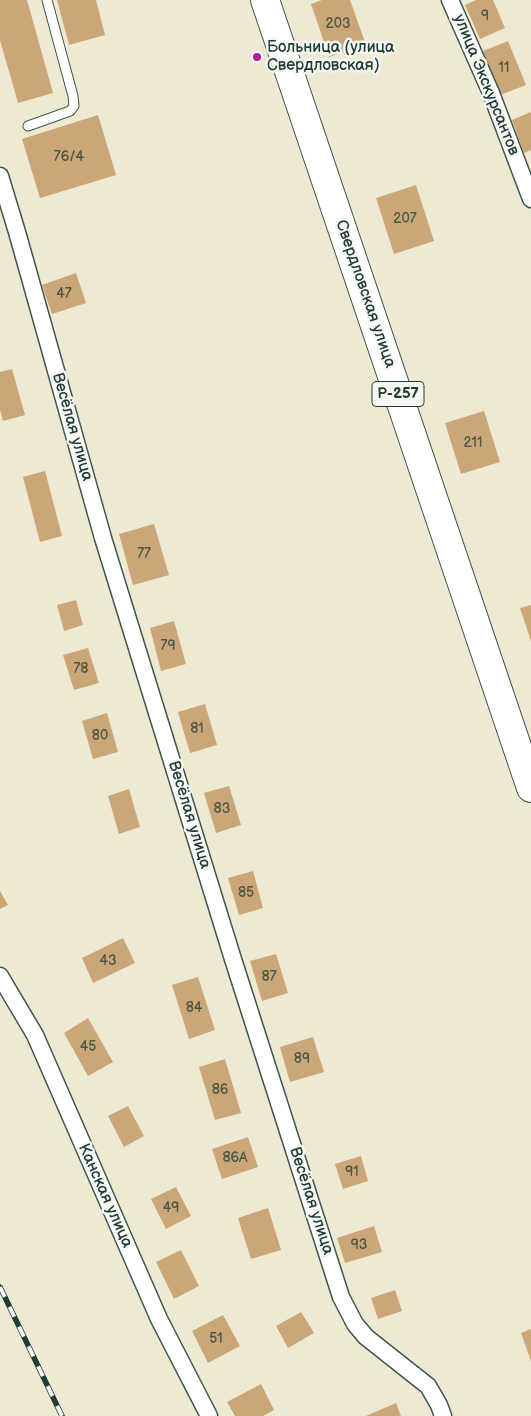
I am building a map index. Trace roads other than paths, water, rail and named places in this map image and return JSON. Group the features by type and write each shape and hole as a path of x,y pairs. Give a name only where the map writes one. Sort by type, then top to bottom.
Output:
{"highway":[{"name":"Свердловская улица","path":"265,0 531,788"}],"street":[{"name":"улица Экскурсантов","path":"450,0 491,93 531,199"},
{"name":"Весёлая улица","path":"0,176 103,538 232,956 341,1297 355,1324 366,1337 428,1386 443,1416"},
{"name":"Канская улица","path":"0,976 35,1035 159,1319 208,1416"}],"lane":[{"path":"28,126 70,111 74,106 47,0"}],"railway":[{"path":"0,1287 62,1416"}],"place":[{"name":"Больница (улица Свердловская)","path":"257,57"}]}
